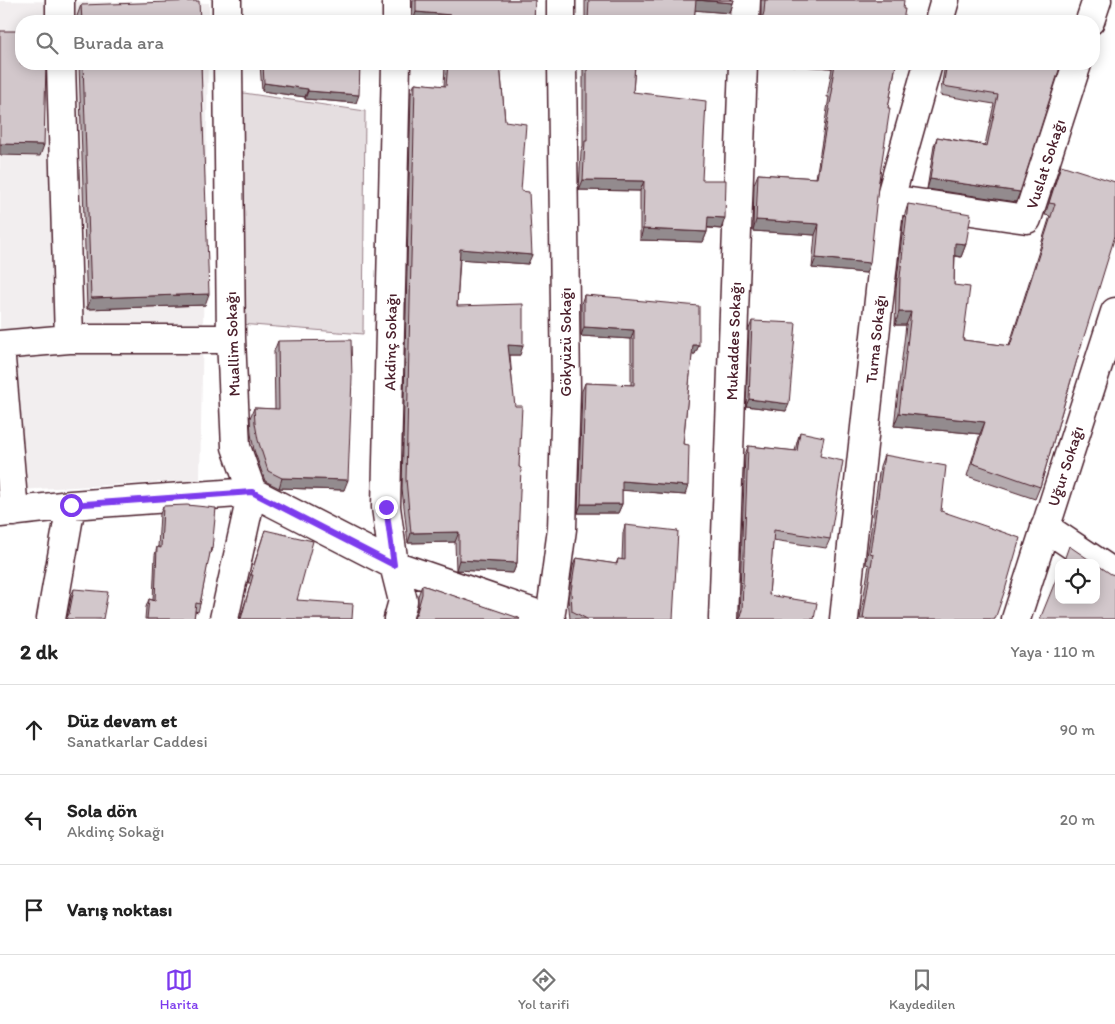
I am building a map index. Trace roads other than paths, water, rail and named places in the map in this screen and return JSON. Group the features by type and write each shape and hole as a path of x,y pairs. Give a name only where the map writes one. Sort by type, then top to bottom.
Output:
{"street":[{"path":"60,0 60,15"},
{"path":"227,0 227,15"},
{"path":"396,15 397,0"},
{"path":"561,0 561,15"},
{"path":"745,15 746,0"},
{"path":"941,15 945,0"},
{"path":"1092,15 1097,0"},
{"path":"61,70 69,339"},
{"name":"Muallim Sokağı","path":"228,70 231,339 236,447 252,492"},
{"name":"Akdinç Sokağı","path":"396,70 386,507 394,565 403,601 398,619"},
{"name":"Gökyüzü Sokağı","path":"550,619 562,529 566,390 562,70"},
{"name":"Mukaddes Sokağı","path":"723,619 743,70"},
{"name":"Turna Sokağı","path":"844,619 890,199 926,70"},
{"name":"Vuslat Sokağı","path":"890,199 1027,219 1075,70"},
{"name":"Uğur Sokağı","path":"1016,619 1115,312"},
{"path":"231,339 69,339 0,346 7,512 71,505 252,492 394,565 550,619"},
{"path":"224,619 252,492"},
{"path":"51,619 71,505"},
{"path":"1045,527 1115,574"}]}
